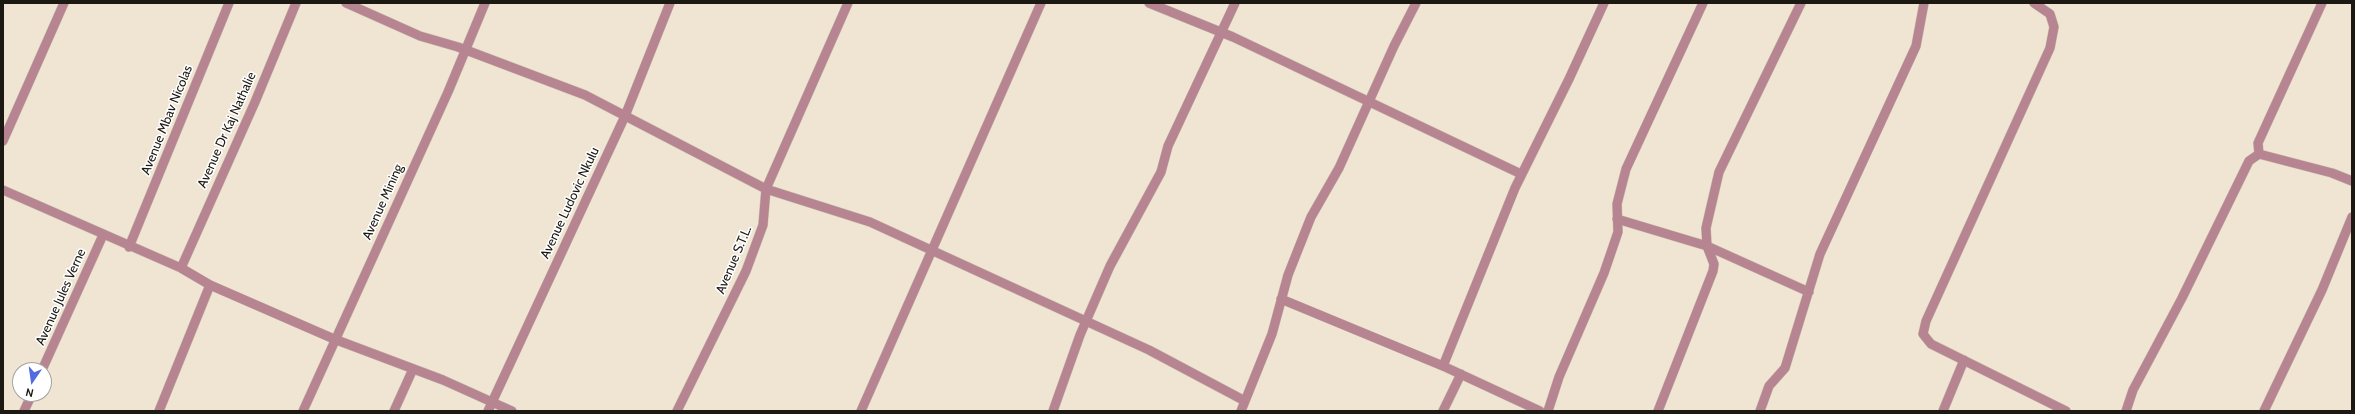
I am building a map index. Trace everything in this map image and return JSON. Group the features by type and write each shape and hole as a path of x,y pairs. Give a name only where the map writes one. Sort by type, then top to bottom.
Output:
{"street":[{"path":"3,141 64,3"},
{"name":"Avenue Mbav Nicolas","path":"129,247 229,3"},
{"name":"Avenue Dr Kaj Nathalie","path":"181,268 255,102 296,3"},
{"path":"346,3 420,36 465,50 585,95 766,189 870,222 1150,350 1245,401"},
{"name":"Avenue Mining","path":"303,411 485,3"},
{"name":"Avenue Ludovic Nkulu","path":"488,411 625,116 670,3"},
{"name":"Avenue S.T.L.","path":"677,411 746,271 763,225 766,189 848,3"},
{"path":"861,411 1041,3"},
{"path":"1149,3 1221,32 1521,174"},
{"path":"1053,411 1086,322 1110,266 1161,172 1168,146 1235,3"},
{"path":"1241,411 1272,334 1288,275 1311,217 1339,168 1406,20 1416,3"},
{"path":"1443,366 1470,295 1521,174 1569,80 1604,3"},
{"path":"1548,411 1559,377 1612,250 1618,232 1617,219 1621,189 1634,149 1703,3"},
{"path":"1658,411 1713,272 1714,264 1707,246 1706,228 1719,172 1801,3"},
{"path":"1760,411 1769,386 1786,368 1820,254 1916,46 1924,3"},
{"path":"2034,3 2050,14 2054,27 2050,48 1926,321 1923,334 1931,344 2066,411"},
{"path":"2259,154 2258,143 2322,3"},
{"path":"2126,411 2132,390 2182,298 2249,161 2259,154 2332,173 2352,181"},
{"path":"3,190 129,247 181,268 210,285 334,339 413,369 512,411"},
{"path":"2264,411 2322,290 2352,217"},
{"path":"1617,219 1707,246 1809,292"},
{"name":"Avenue Jules Verne","path":"46,362 103,235"},
{"path":"159,411 210,285"},
{"path":"1281,299 1443,366 1540,411"},
{"path":"1943,411 1964,360"},
{"path":"394,411 413,369"},
{"path":"1443,411 1461,374"}]}
